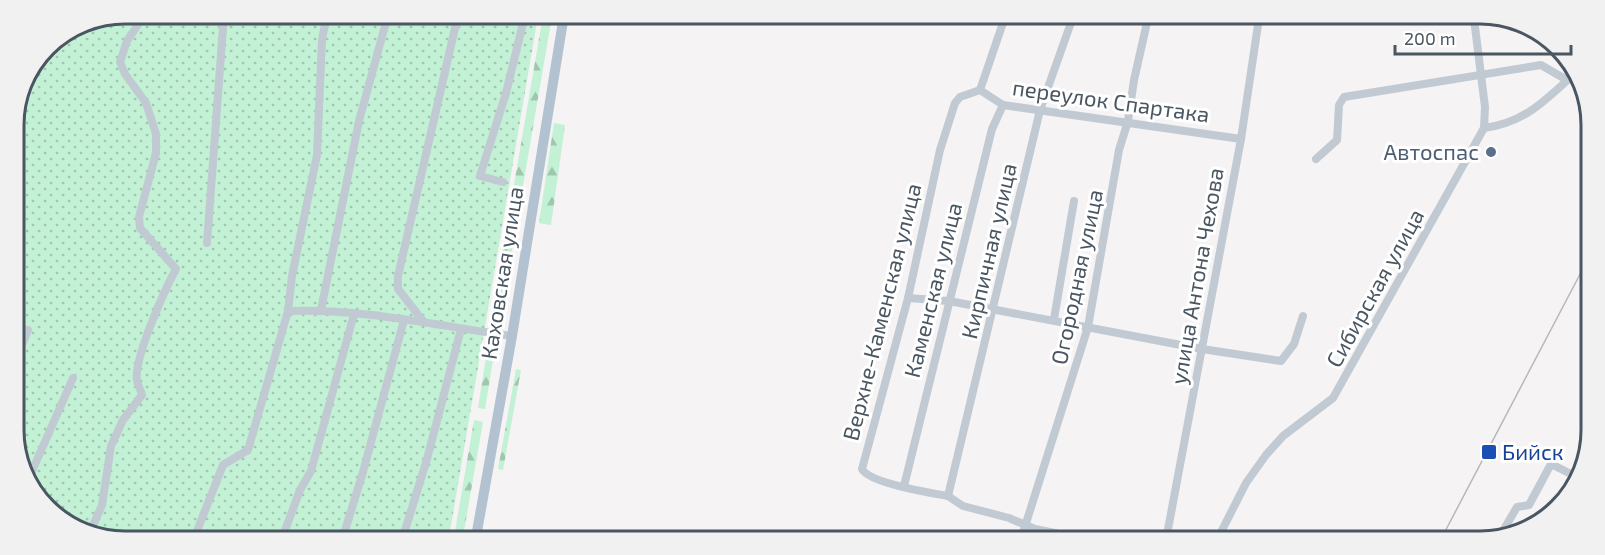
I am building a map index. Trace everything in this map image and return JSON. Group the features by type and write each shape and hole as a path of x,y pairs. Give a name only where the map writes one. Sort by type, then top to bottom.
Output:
{"main road":[{"name":"Каховская улица","path":"477,531 512,336 563,24"}],"street":[{"path":"93,526 102,505 111,446 123,420 142,394 137,376 146,337 161,297 176,269 140,228 139,217 156,153 156,134 146,104 125,74 120,62 127,40 138,24"},
{"path":"207,243 223,24"},
{"path":"197,531 223,465 248,450 288,311 292,276 317,155 322,40 325,24"},
{"path":"321,310 359,121 386,24"},
{"path":"423,321 398,289 398,276 456,24"},
{"path":"503,182 480,176 506,93 523,24"},
{"path":"980,90 1003,24"},
{"name":"Кирпичная улица","path":"948,496 1040,110 1071,24"},
{"name":"Огородная улица","path":"1023,531 1088,327 1119,150 1128,121 1134,80 1147,24"},
{"name":"улица Антона Чехова","path":"1168,531 1240,139 1258,24"},
{"name":"Сибирская улица","path":"1222,531 1246,483 1266,455 1283,436 1333,398 1484,128 1485,107 1475,24"},
{"path":"1316,159 1337,140 1339,105 1344,97 1541,65 1567,76"},
{"path":"1484,128 1502,126 1521,118 1543,104 1569,78"},
{"name":"переулок Спартака","path":"980,90 1003,105 1128,121 1240,139"},
{"name":"Верхне-Каменская улица","path":"980,90 960,97 952,112 923,221 908,298 861,469 865,474 948,496 963,506 1045,531"},
{"name":"Каменская улица","path":"904,486 992,129 1003,105"},
{"path":"1054,319 1074,201"},
{"path":"908,298 994,308 1202,349 1281,361 1293,344 1303,316"},
{"path":"288,311 321,310 423,321 512,336"},
{"path":"285,531 300,490 311,471 354,314"},
{"path":"345,531 404,320"},
{"path":"404,531 430,448 461,329"},
{"path":"33,469 73,378"},
{"path":"1505,528 1517,507 1528,505 1551,464 1570,474"}],"green space":[{"path":"125,24 537,24 450,531 125,531 99,528 87,523 64,510 54,501 45,491 29,462 24,430 24,119 32,87 41,69 54,54 69,41 87,32 106,26"},
{"path":"541,24 551,24 498,332 489,331"},
{"path":"554,123 565,125 551,225 539,223"},
{"path":"488,345 495,347 485,409 478,408"},
{"path":"516,369 521,370 503,470 498,469"},
{"path":"474,420 483,422 464,531 455,531"}],"railway":[{"path":"1445,531 1581,272"}],"place":[{"name":"Автоспас","path":"1491,152"},
{"name":"Бийск","path":"1489,452"}]}
